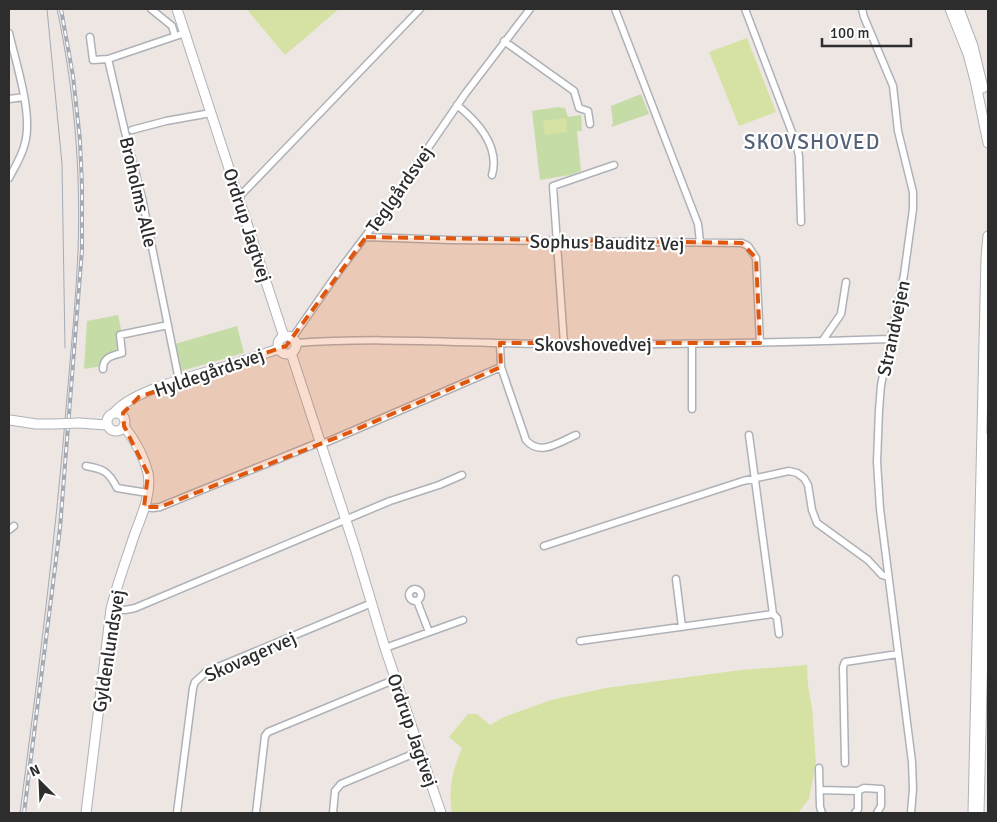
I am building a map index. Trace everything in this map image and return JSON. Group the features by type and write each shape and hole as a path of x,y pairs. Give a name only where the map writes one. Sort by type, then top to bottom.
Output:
{"street":[{"path":"152,9 172,26 175,36"},
{"name":"Ordrup Jagtvej","path":"177,9 239,198 291,339"},
{"path":"239,198 420,9"},
{"name":"Teglgårdsvej","path":"291,339 339,270 366,237 504,41 530,9"},
{"path":"615,9 698,224 700,242"},
{"path":"745,9 796,143 799,156 801,222"},
{"name":"Strandvejen","path":"862,9 893,86 898,131 913,192 904,275 890,339 879,410 877,462 880,509 912,762 913,789 911,813"},
{"path":"950,9 968,54 988,143"},
{"path":"959,9 973,46 981,76 988,117"},
{"path":"9,33 28,121 26,143 9,178"},
{"path":"90,37 93,60 108,59 185,33"},
{"path":"504,41 574,91 579,108 588,111 590,124"},
{"name":"Broholms Alle","path":"108,59 124,132 142,198 180,380"},
{"path":"9,99 24,98"},
{"path":"458,105 487,138 491,147 494,167 492,175"},
{"path":"132,130 211,112"},
{"path":"564,344 553,186 614,165"},
{"path":"973,813 988,236"},
{"name":"Sophus Bauditz Vej","path":"366,237 451,240 742,243 748,246 756,258 760,342"},
{"path":"823,340 841,314 846,282"},
{"path":"103,369 103,363 107,358 122,353 120,335 168,325"},
{"path":"291,339 296,349 291,353 284,353 279,348 279,342 291,339"},
{"name":"Skovshovedvej","path":"291,339 500,344 692,345 890,339"},
{"path":"500,344 502,367 526,440 537,448 547,447 576,435"},
{"path":"692,345 692,409"},
{"name":"Hyldegårdsvej","path":"112,418 138,397 158,388 279,348"},
{"name":"Ordrup Jagtvej","path":"291,353 346,520 385,648 441,813"},
{"path":"144,507 160,507 348,433 502,367"},
{"path":"9,418 36,424 84,423 112,418 125,420 122,428 111,430 112,418"},
{"name":"Gyldenlundsvej","path":"86,813 111,609 148,493 148,474 145,464 134,442 122,428"},
{"path":"750,435 773,614 777,618 779,634"},
{"path":"979,813 988,438"},
{"path":"86,466 99,468 111,476 117,488 148,493"},
{"path":"544,546 756,478 789,471 802,476 808,484 812,510 818,523 888,577"},
{"path":"111,609 125,610 135,608 407,494 439,485 462,475"},
{"path":"676,579 682,627"},
{"path":"417,600 429,632"},
{"name":"Skovagervej","path":"177,813 192,688 200,676 372,603"},
{"path":"580,641 773,614"},
{"name":"Ordrup Jagtvej","path":"385,648 462,620"},
{"path":"845,763 843,667 845,662 898,654"},
{"path":"256,813 265,736 268,732 396,679"},
{"path":"333,813 336,790 341,784 420,751"},
{"path":"819,768 822,813"},
{"path":"820,790 858,791 864,788 881,789 881,806 877,813"},
{"path":"855,813 858,809 858,791"}],"highlighted area":[{"path":"366,237 742,243 756,258 760,343 500,343 501,367 348,433 160,507 144,507 148,474 124,426 123,413 139,397 286,346"}],"green space":[{"path":"251,9 339,9 285,55 248,11"},
{"path":"747,38 776,112 739,126 709,52"},
{"path":"641,94 649,114 611,127 613,123 611,106"},
{"path":"558,107 565,108 568,117 581,115 582,131 577,131 581,171 570,175 540,180 532,111"},
{"path":"566,118 567,132 545,135 543,121"},
{"path":"118,315 126,354 107,359 108,365 84,369 87,321"},
{"path":"237,326 244,353 181,371 175,344"},
{"path":"807,665 816,763 809,799 798,813 452,813 450,796 452,780 462,748 449,737 468,714 477,714 490,725 504,717 551,700 606,688 741,670"}],"tram line":[{"path":"47,9 62,164 65,348"},
{"path":"20,813 58,502 78,251 79,221 75,129 68,69 57,9"}],"railway":[{"path":"24,813 60,528 82,250 80,140 73,76 61,9"}],"district":[{"name":"SKOVSHOVED","path":"812,142"}]}
